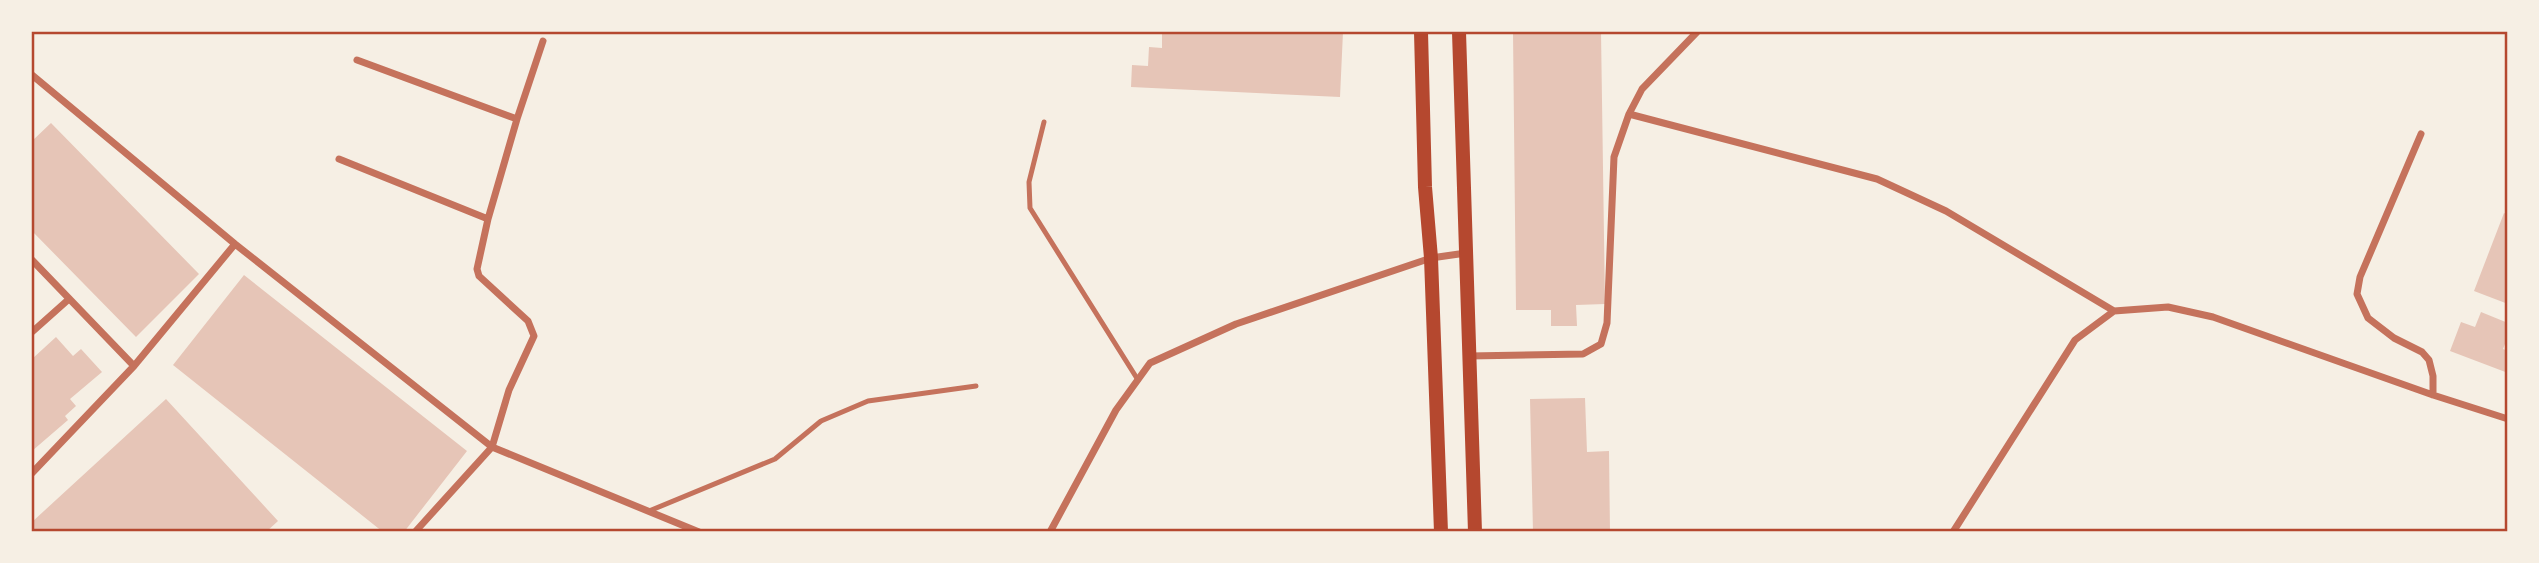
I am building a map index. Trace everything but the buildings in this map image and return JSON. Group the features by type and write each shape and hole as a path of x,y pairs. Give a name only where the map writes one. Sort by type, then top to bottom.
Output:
{"main road":[{"path":"1421,32 1425,187 1432,258 1441,531"},
{"path":"1459,32 1475,531"}],"street":[{"path":"1469,356 1583,354 1601,344 1607,323 1615,157 1629,114 1642,89 1697,32"},
{"path":"415,531 492,447 509,390 534,336 528,321 479,276 477,269 488,219 543,41"},
{"path":"357,60 517,119"},
{"path":"32,75 235,244 492,447 699,531"},
{"path":"1629,114 1877,179 1947,211 2114,311"},
{"path":"2421,134 2360,277 2357,294 2368,318 2394,338 2422,352 2429,360 2433,376 2433,395"},
{"path":"339,159 488,219"},
{"path":"32,473 134,366 235,244"},
{"path":"1050,531 1116,410 1150,363 1236,324 1432,258 1467,253"},
{"path":"32,260 134,366"},
{"path":"32,332 69,299"},
{"path":"1953,531 2076,341 2114,311 2168,307 2213,317 2508,419"}],"lane":[{"path":"1044,122 1029,182 1030,208 1138,380"},
{"path":"649,511 775,459 821,421 869,401 976,386"}]}
